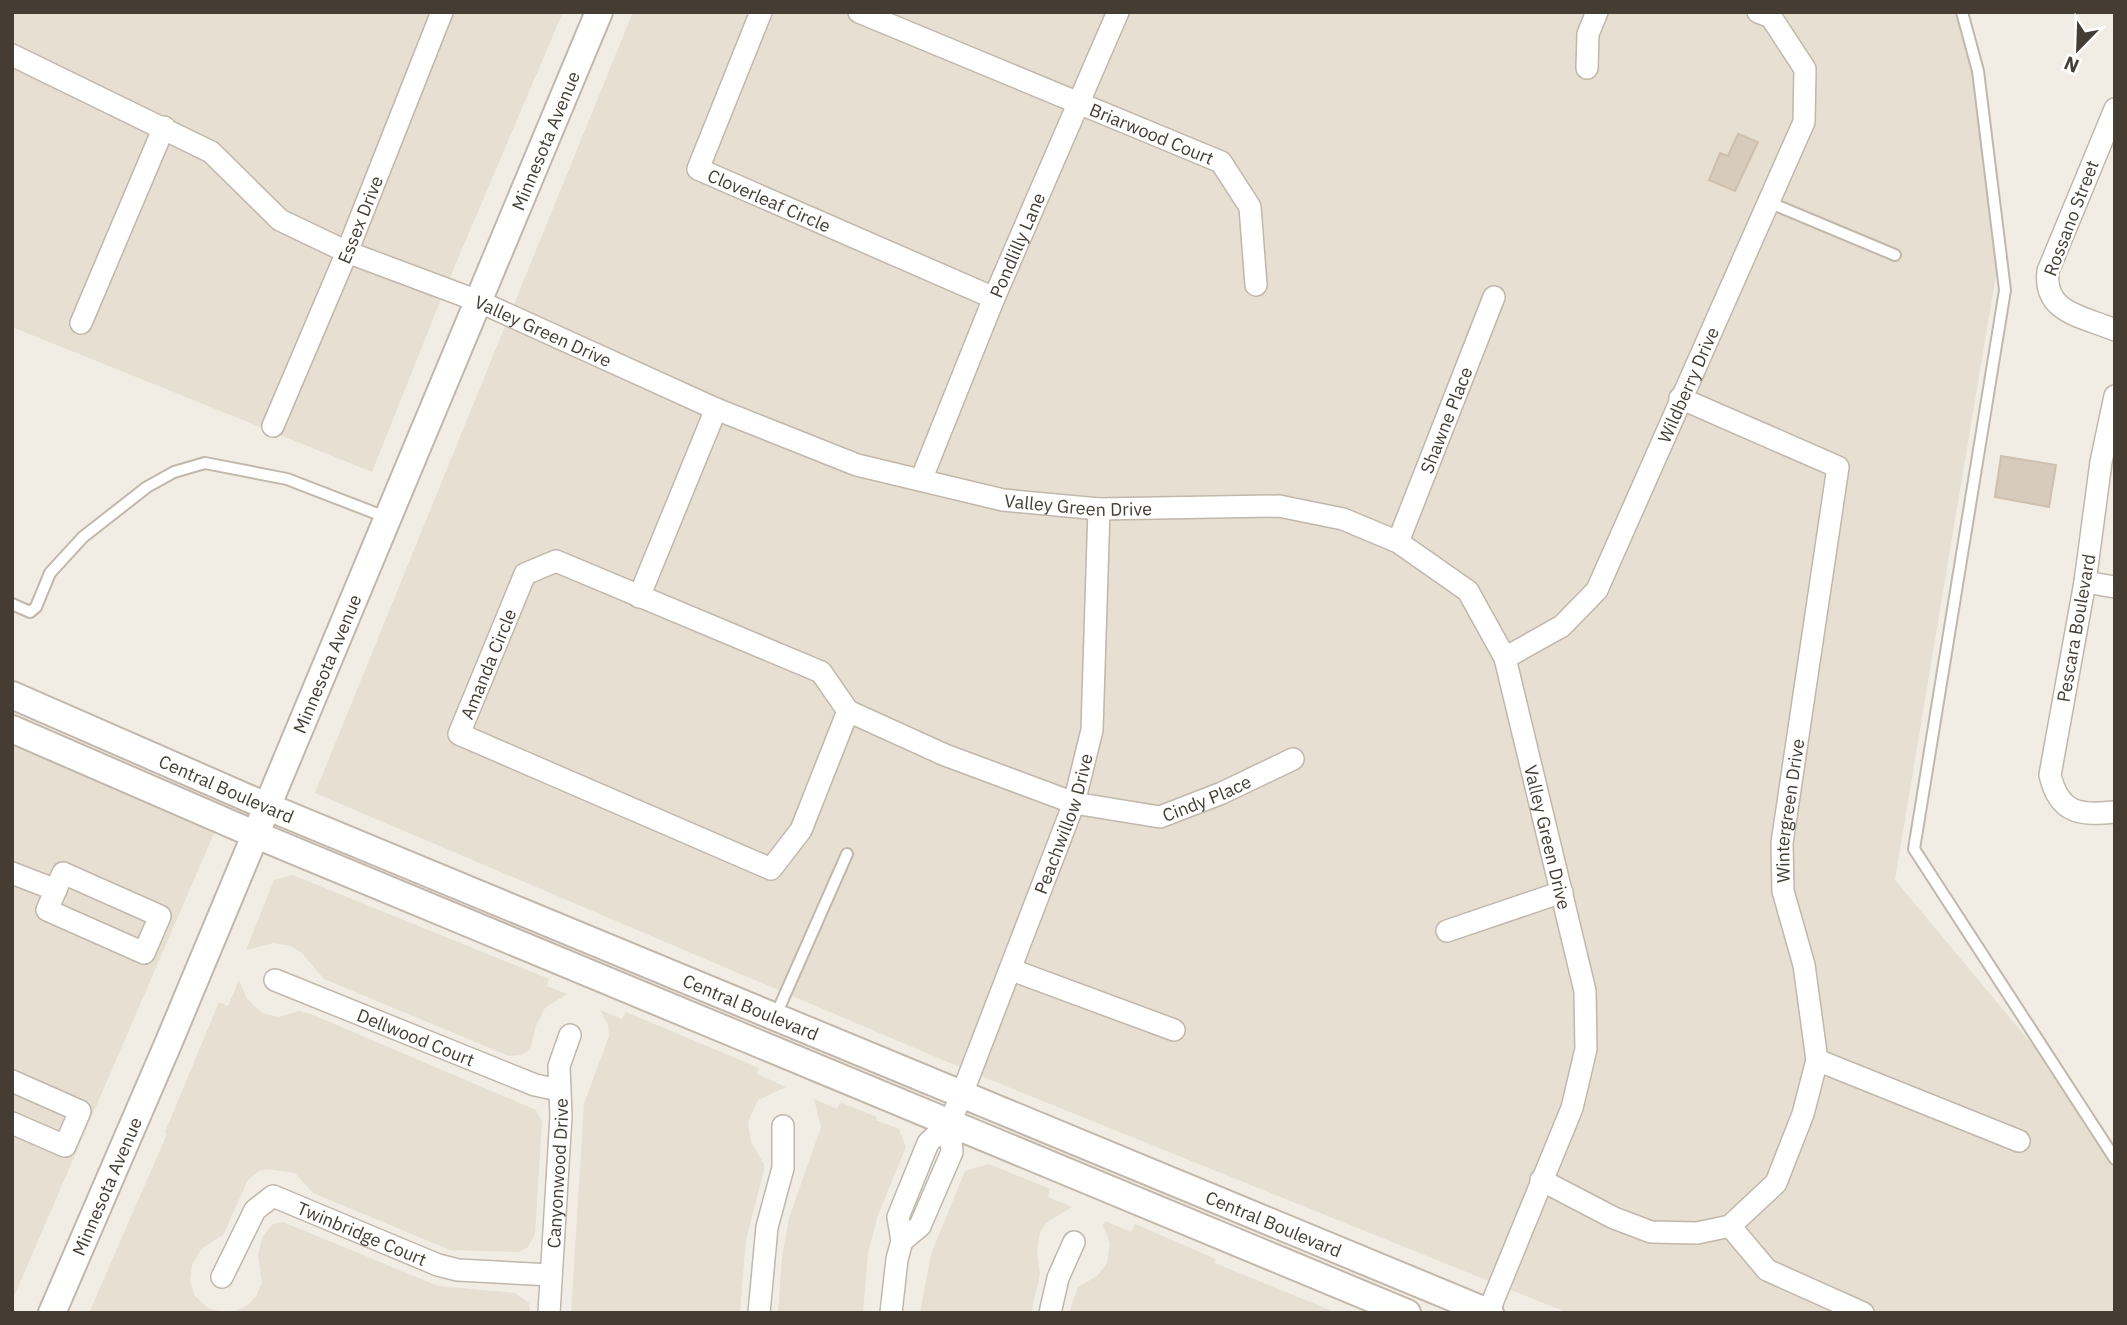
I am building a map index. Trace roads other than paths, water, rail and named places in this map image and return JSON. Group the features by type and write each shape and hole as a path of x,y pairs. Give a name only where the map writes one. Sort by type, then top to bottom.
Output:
{"street":[{"name":"Essex Drive","path":"273,426 347,252 442,12"},
{"name":"Minnesota Avenue","path":"52,1313 168,1044 599,12"},
{"name":"Cloverleaf Circle","path":"761,12 698,169 994,298"},
{"path":"859,12 1077,104"},
{"name":"Pondlilly Lane","path":"921,480 994,298 1118,12"},
{"path":"1587,68 1588,34 1597,12"},
{"name":"Wildberry Drive","path":"1505,659 1562,626 1597,590 1804,122 1805,69 1770,17 1758,12"},
{"name":"Valley Green Drive","path":"12,55 211,152 280,220 347,252 478,301 716,409 857,465 1003,500 1099,509 1279,506 1343,519 1398,542 1468,591 1505,659 1585,991 1586,1049 1572,1108 1489,1312"},
{"name":"Briarwood Court","path":"1077,104 1221,162 1250,207 1256,285"},
{"name":"Rossano Street","path":"2115,109 2048,271 2046,285 2048,296 2059,306 2115,330"},
{"path":"81,323 164,127"},
{"name":"Shawne Place","path":"1398,542 1494,297"},
{"name":"Pescara Boulevard","path":"2115,396 2101,462 2085,582 2050,775 2054,791 2061,802 2073,810 2086,815 2115,812"},
{"name":"Wintergreen Drive","path":"1680,398 1838,467 1782,843 1783,891 1804,965 1817,1060 1803,1114 1776,1183 1730,1226"},
{"path":"639,597 716,409"},
{"name":"Peachwillow Drive","path":"891,1313 897,1259 902,1241 920,1227 953,1152 950,1122 1012,970 1074,803 1092,730 1099,509"},
{"name":"Amanda Circle","path":"556,561 821,672 848,711 801,830 771,869 459,734 524,574 556,561"},
{"path":"2085,582 2115,587"},
{"name":"Central Boulevard","path":"12,695 266,806 1489,1312"},
{"path":"848,711 945,755 1074,803"},
{"name":"Central Boulevard","path":"12,729 254,834 1407,1313"},
{"name":"Cindy Place","path":"1074,803 1160,817 1222,793 1293,759"},
{"path":"12,873 56,890"},
{"path":"63,873 160,916 144,953 47,910 56,890 63,873"},
{"path":"1447,931 1562,892"},
{"path":"1012,970 1174,1030"},
{"name":"Dellwood Court","path":"275,980 535,1085 559,1090"},
{"name":"Canyonwood Drive","path":"550,1313 561,1116 559,1066 570,1035"},
{"path":"1817,1060 2019,1141"},
{"path":"12,1081 80,1111 65,1146 12,1123"},
{"path":"759,1313 767,1227 783,1168 783,1126"},
{"path":"1541,1180 1614,1218 1651,1232 1697,1233 1730,1226 1767,1270 1863,1313"},
{"name":"Twinbridge Court","path":"222,1277 256,1210 273,1196 438,1265 458,1270 551,1275"},
{"path":"1050,1313 1058,1278 1074,1242"}],"lane":[{"path":"1962,12 1978,71 2005,290 1914,849 2115,1158"},
{"path":"1768,202 1895,255"},
{"path":"12,604 30,611 36,607 50,573 83,537 146,487 174,472 205,463 287,479 388,518"},
{"path":"775,1017 847,854"}]}
